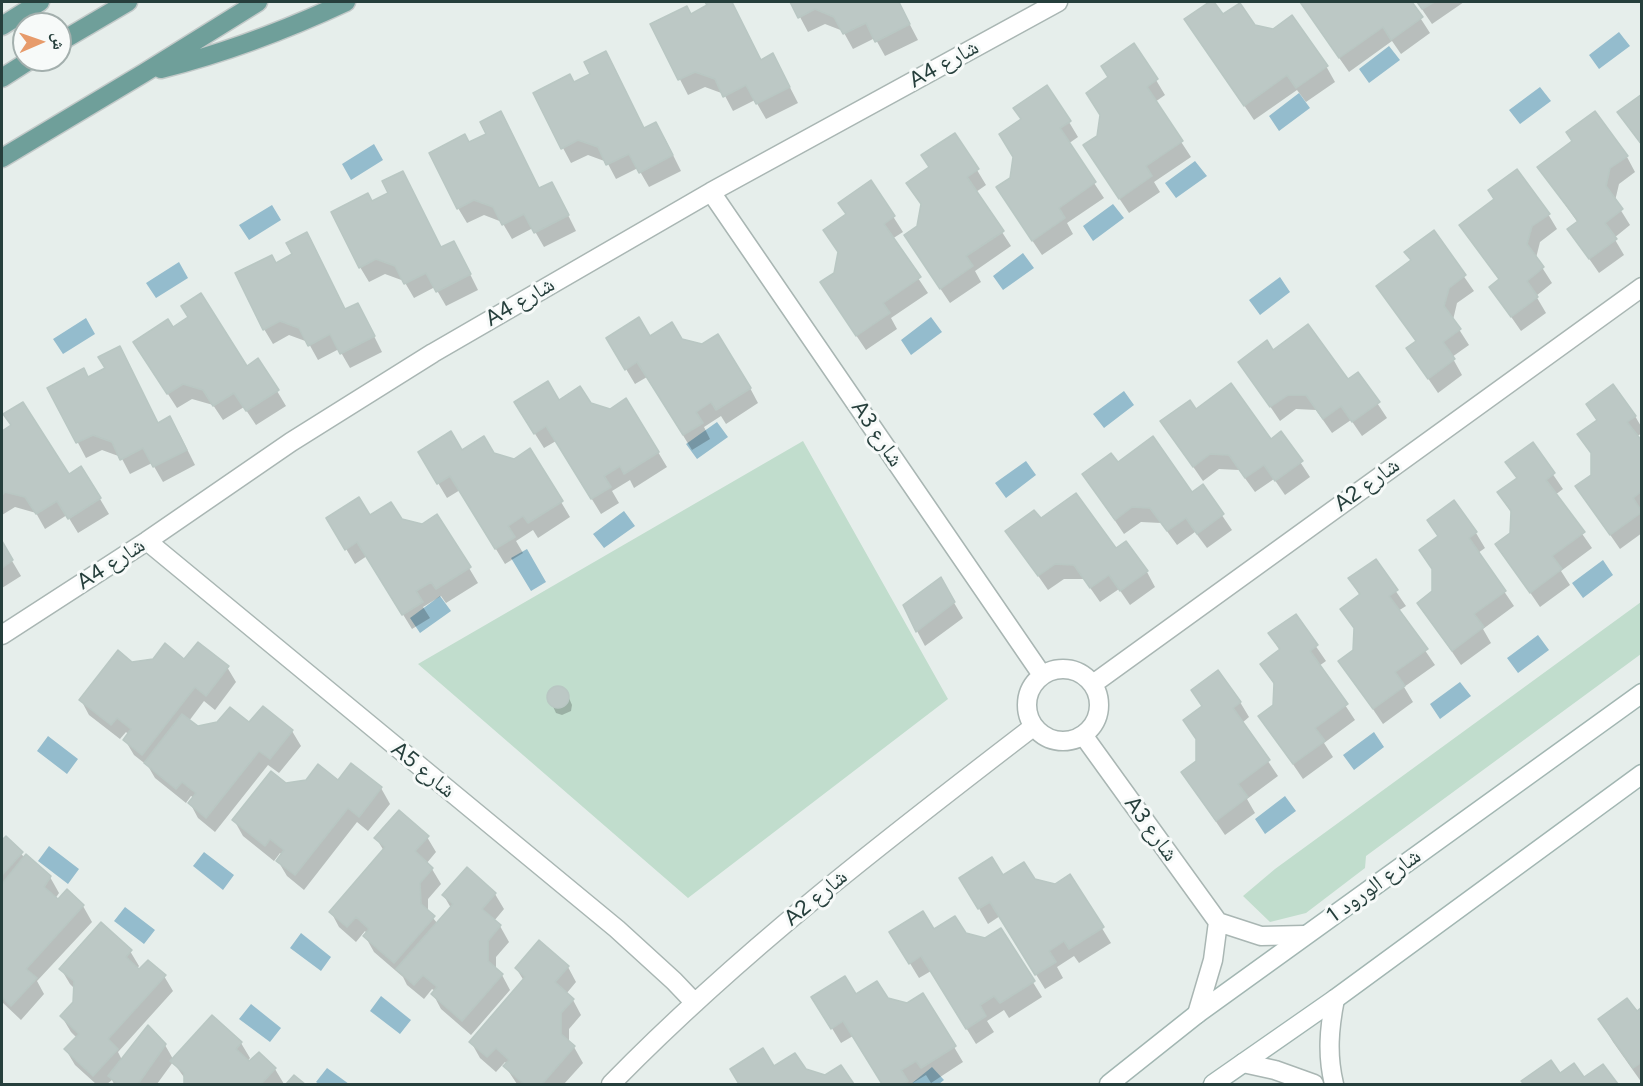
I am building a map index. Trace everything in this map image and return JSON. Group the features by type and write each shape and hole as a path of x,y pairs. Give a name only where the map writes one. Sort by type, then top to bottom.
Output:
{"main road":[{"path":"2,26 40,2"},
{"path":"72,35 128,2"},
{"path":"2,158 258,2"},
{"path":"144,73 199,60 253,42 346,2"}],"street":[{"name":"A4 شارع","path":"2,635 147,541 291,442 434,353 711,192 1058,2"},
{"name":"A3 شارع","path":"711,192 1042,675"},
{"name":"A2 شارع","path":"1093,684 1641,286"},
{"name":"A5 شارع","path":"147,541 617,929 695,1003"},
{"path":"1055,669 1070,669 1083,675 1093,684 1098,698 1098,712 1093,725 1083,735 1070,741 1056,741 1043,736 1033,727 1027,712 1028,699 1032,685 1042,675 1055,669"},
{"name":"شارع الورود 1","path":"1109,1084 1197,1014 1641,693"},
{"name":"A2 شارع","path":"611,1084 695,1003 828,888 1033,727"},
{"name":"A3 شارع","path":"1083,735 1218,922"},
{"path":"1213,1084 1335,999 1641,774"},
{"path":"1197,1014 1213,960 1218,922 1261,936 1305,935"},
{"path":"1334,1084 1329,1065 1329,1031 1335,999"},
{"path":"1242,1063 1275,1070 1314,1084"}],"green space":[{"path":"803,441 948,699 688,898 418,664"},
{"path":"1641,602 1641,654 1366,856 1365,868 1306,913 1270,922 1243,896 1275,869"}],"water":[{"path":"1619,32 1630,46 1599,69 1589,55"},
{"path":"1389,46 1400,60 1369,83 1359,69"},
{"path":"1540,87 1551,101 1520,124 1509,110"},
{"path":"1299,93 1310,108 1279,131 1269,116"},
{"path":"374,144 383,160 351,180 342,164"},
{"path":"1195,161 1207,176 1176,198 1165,183"},
{"path":"1113,204 1124,218 1093,241 1083,226"},
{"path":"272,205 281,220 249,240 239,225"},
{"path":"1023,253 1034,268 1003,290 993,276"},
{"path":"179,262 188,278 156,298 146,283"},
{"path":"1280,277 1290,292 1260,315 1249,300"},
{"path":"931,317 942,332 911,355 901,340"},
{"path":"86,318 95,334 63,354 53,339"},
{"path":"1124,391 1134,405 1104,428 1093,414"},
{"path":"717,422 728,437 697,459 686,444"},
{"path":"1026,461 1036,475 1006,498 995,483"},
{"path":"624,511 635,526 604,548 593,534"},
{"path":"527,549 546,582 531,591 511,558"},
{"path":"1603,560 1613,575 1583,598 1572,583"},
{"path":"440,596 451,611 420,633 410,618"},
{"path":"1538,635 1549,650 1518,673 1507,658"},
{"path":"1460,682 1471,696 1440,719 1430,704"},
{"path":"1374,732 1384,747 1354,770 1343,755"},
{"path":"48,736 78,759 67,774 37,751"},
{"path":"1285,796 1296,811 1265,834 1255,819"},
{"path":"49,846 79,869 68,884 38,861"},
{"path":"204,852 234,875 223,890 193,866"},
{"path":"125,907 155,930 144,944 114,921"},
{"path":"301,933 331,957 321,971 290,948"},
{"path":"381,996 411,1020 400,1034 370,1011"},
{"path":"251,1004 281,1028 270,1042 239,1019"},
{"path":"932,1067 944,1080 939,1084 911,1084"},
{"path":"327,1068 349,1084 319,1084 316,1082"}],"building":[{"path":"705,2 732,2 761,60 773,53 790,87 756,104 746,85 723,97 715,79 695,72 678,80 650,24 687,6 691,14 707,5"},
{"path":"790,2 899,2 910,24 875,42 866,23 843,34 834,17 815,9 798,18"},
{"path":"1209,2 1214,2 1223,14 1240,3 1255,25 1273,29 1292,15 1328,66 1296,88 1287,75 1244,106 1184,19"},
{"path":"1300,2 1412,2 1423,17 1391,40 1383,27 1339,58"},
{"path":"1417,2 1434,2 1422,9"},
{"path":"1134,43 1158,79 1147,87 1183,141 1146,166 1152,176 1119,199 1083,145 1097,136 1100,115 1086,93 1108,77 1101,66"},
{"path":"606,51 644,128 656,122 673,155 639,173 629,154 606,165 598,147 578,140 561,149 533,93 570,74 574,82 590,74 584,62"},
{"path":"1047,85 1071,121 1060,128 1096,182 1059,208 1065,218 1032,241 996,187 1010,178 1013,157 999,134 1021,119 1013,108"},
{"path":"1642,94 1642,145 1617,112"},
{"path":"501,111 539,188 552,182 569,215 534,233 524,214 502,225 493,207 474,200 457,209 429,153 465,134 469,142 486,134 480,122"},
{"path":"1595,111 1628,156 1610,168 1606,186 1623,209 1605,223 1617,239 1589,259 1567,229 1578,221 1537,167 1572,141 1566,132"},
{"path":"955,133 979,169 967,177 1004,231 966,256 973,266 940,289 904,235 917,226 921,204 906,183 929,167 921,155"},
{"path":"1517,169 1550,214 1532,226 1527,244 1544,267 1527,281 1538,297 1511,317 1489,287 1499,279 1459,225 1494,199 1488,190"},
{"path":"403,171 441,247 454,241 471,274 436,292 426,273 404,284 395,266 376,259 359,268 331,212 368,193 372,201 388,193 382,181"},
{"path":"871,180 895,216 884,224 921,277 883,303 890,313 856,336 820,282 834,273 838,252 823,230 846,214 838,203"},
{"path":"1434,230 1466,275 1449,288 1444,306 1461,329 1443,342 1455,359 1428,379 1406,348 1416,341 1376,286 1411,260 1404,252"},
{"path":"307,232 345,309 358,303 375,336 340,354 330,334 308,346 299,328 280,321 263,330 235,273 272,255 276,263 292,254 286,243"},
{"path":"201,293 247,366 258,358 279,390 246,411 234,393 213,406 203,390 183,384 167,394 133,342 168,319 173,327 188,317 181,306"},
{"path":"639,317 650,336 672,322 682,339 702,344 718,334 751,388 716,410 711,402 696,412 703,423 683,435 637,362 625,370 606,338"},
{"path":"1308,324 1348,379 1358,372 1380,402 1352,422 1341,406 1323,419 1306,395 1288,395 1270,407 1238,362 1267,340 1273,350"},
{"path":"120,346 158,423 170,416 187,450 153,467 143,448 120,460 112,442 93,435 76,443 47,388 84,368 88,377 105,368 98,357"},
{"path":"548,381 559,400 580,386 591,403 610,409 626,398 659,452 624,474 620,466 604,476 611,487 591,499 546,426 534,434 514,402"},
{"path":"1231,383 1271,439 1281,431 1303,461 1275,481 1264,465 1245,478 1229,455 1210,454 1193,467 1160,421 1190,400 1196,409"},
{"path":"1613,384 1636,416 1627,422 1642,441 1642,491 1633,498 1642,512 1610,535 1575,486 1591,475 1591,453 1577,434 1597,420 1586,404"},
{"path":"23,402 69,474 81,466 101,498 68,519 57,501 36,514 25,497 5,492 2,495 2,431 11,425 3,414"},
{"path":"451,431 462,450 484,436 494,453 514,459 530,448 563,501 528,523 523,516 508,526 515,537 495,549 450,476 437,484 418,452"},
{"path":"1153,436 1192,492 1203,484 1224,514 1197,534 1186,518 1167,531 1150,508 1132,507 1115,520 1082,474 1111,453 1118,462"},
{"path":"1533,442 1555,473 1546,480 1585,532 1552,556 1562,569 1530,593 1495,544 1510,533 1511,511 1497,492 1517,478 1505,462"},
{"path":"1076,493 1116,548 1126,541 1148,571 1120,591 1109,575 1090,588 1074,565 1055,564 1038,576 1005,531 1034,510 1041,518"},
{"path":"359,497 370,515 391,502 402,519 422,524 437,514 471,567 436,589 431,582 416,591 423,602 402,615 357,542 345,550 326,518"},
{"path":"1454,500 1477,532 1469,538 1506,591 1474,614 1484,627 1452,651 1417,603 1432,591 1432,569 1419,550 1438,536 1427,520"},
{"path":"2,541 13,560 2,568"},
{"path":"1376,559 1398,590 1389,596 1428,649 1395,672 1405,686 1373,709 1338,661 1353,650 1354,628 1340,609 1360,594 1348,578"},
{"path":"941,577 955,602 916,632 903,605"},
{"path":"1296,614 1318,645 1310,651 1348,704 1315,728 1325,741 1293,764 1258,716 1273,705 1274,683 1260,664 1280,649 1268,633"},
{"path":"198,642 229,666 206,696 195,687 142,755 123,740 131,729 117,718 111,725 79,700 118,650 132,662 153,659 165,643 184,659"},
{"path":"1218,670 1241,702 1233,708 1270,760 1238,784 1248,797 1216,821 1181,772 1196,761 1196,739 1183,720 1202,706 1191,690"},
{"path":"558,686 566,689 569,697 566,705 558,708 550,705 547,697 550,689"},
{"path":"263,706 293,730 270,759 259,751 206,818 188,803 196,793 182,782 176,789 144,763 182,714 198,726 217,722 230,707 249,722"},
{"path":"351,763 382,787 359,817 348,808 295,875 276,861 284,850 270,839 265,846 232,820 271,771 286,783 306,780 318,764 338,780"},
{"path":"399,810 429,836 415,851 433,868 420,883 421,904 435,916 394,963 363,936 369,929 356,917 347,927 329,912 385,847 374,838"},
{"path":"6,836 23,852 2,875 2,840"},
{"path":"26,854 51,876 44,887 58,899 67,889 84,905 26,969 37,978 11,1006 2,997 2,884"},
{"path":"992,857 1003,875 1024,862 1035,879 1055,884 1070,874 1104,927 1069,949 1064,941 1049,951 1056,962 1035,975 990,902 978,909 959,878"},
{"path":"467,867 496,893 482,909 501,925 488,941 488,961 503,974 462,1021 431,994 437,987 423,975 414,985 396,969 453,904 442,895"},
{"path":"923,911 934,929 955,916 966,933 985,938 1001,928 1035,981 1000,1003 994,996 980,1005 986,1016 966,1029 921,956 909,964 889,932"},
{"path":"101,922 132,950 126,957 139,969 148,960 166,975 108,1039 118,1049 93,1076 64,1049 79,1034 60,1016 73,1002 74,981 59,969"},
{"path":"539,940 569,966 555,982 574,999 561,1013 561,1034 575,1046 542,1084 524,1084 503,1066 509,1060 496,1048 487,1057 469,1042 525,977 515,968"},
{"path":"845,976 856,994 877,981 888,998 907,1003 923,993 956,1046 921,1068 916,1061 901,1070 908,1081 903,1084 882,1084 843,1021 831,1029 811,997"},
{"path":"1627,998 1637,1011 1642,1007 1642,1062 1633,1068 1598,1019"},
{"path":"212,1015 242,1042 236,1049 249,1061 259,1052 276,1068 261,1084 184,1084 184,1073 170,1061"},
{"path":"148,1025 166,1044 138,1084 118,1084 108,1076"},
{"path":"763,1048 774,1066 795,1053 806,1069 825,1075 841,1065 854,1084 739,1084 730,1069"},
{"path":"1551,1060 1560,1073 1574,1063 1584,1077 1603,1064 1618,1084 1524,1084 1521,1081"},
{"path":"294,1075 305,1084 286,1084"}]}
